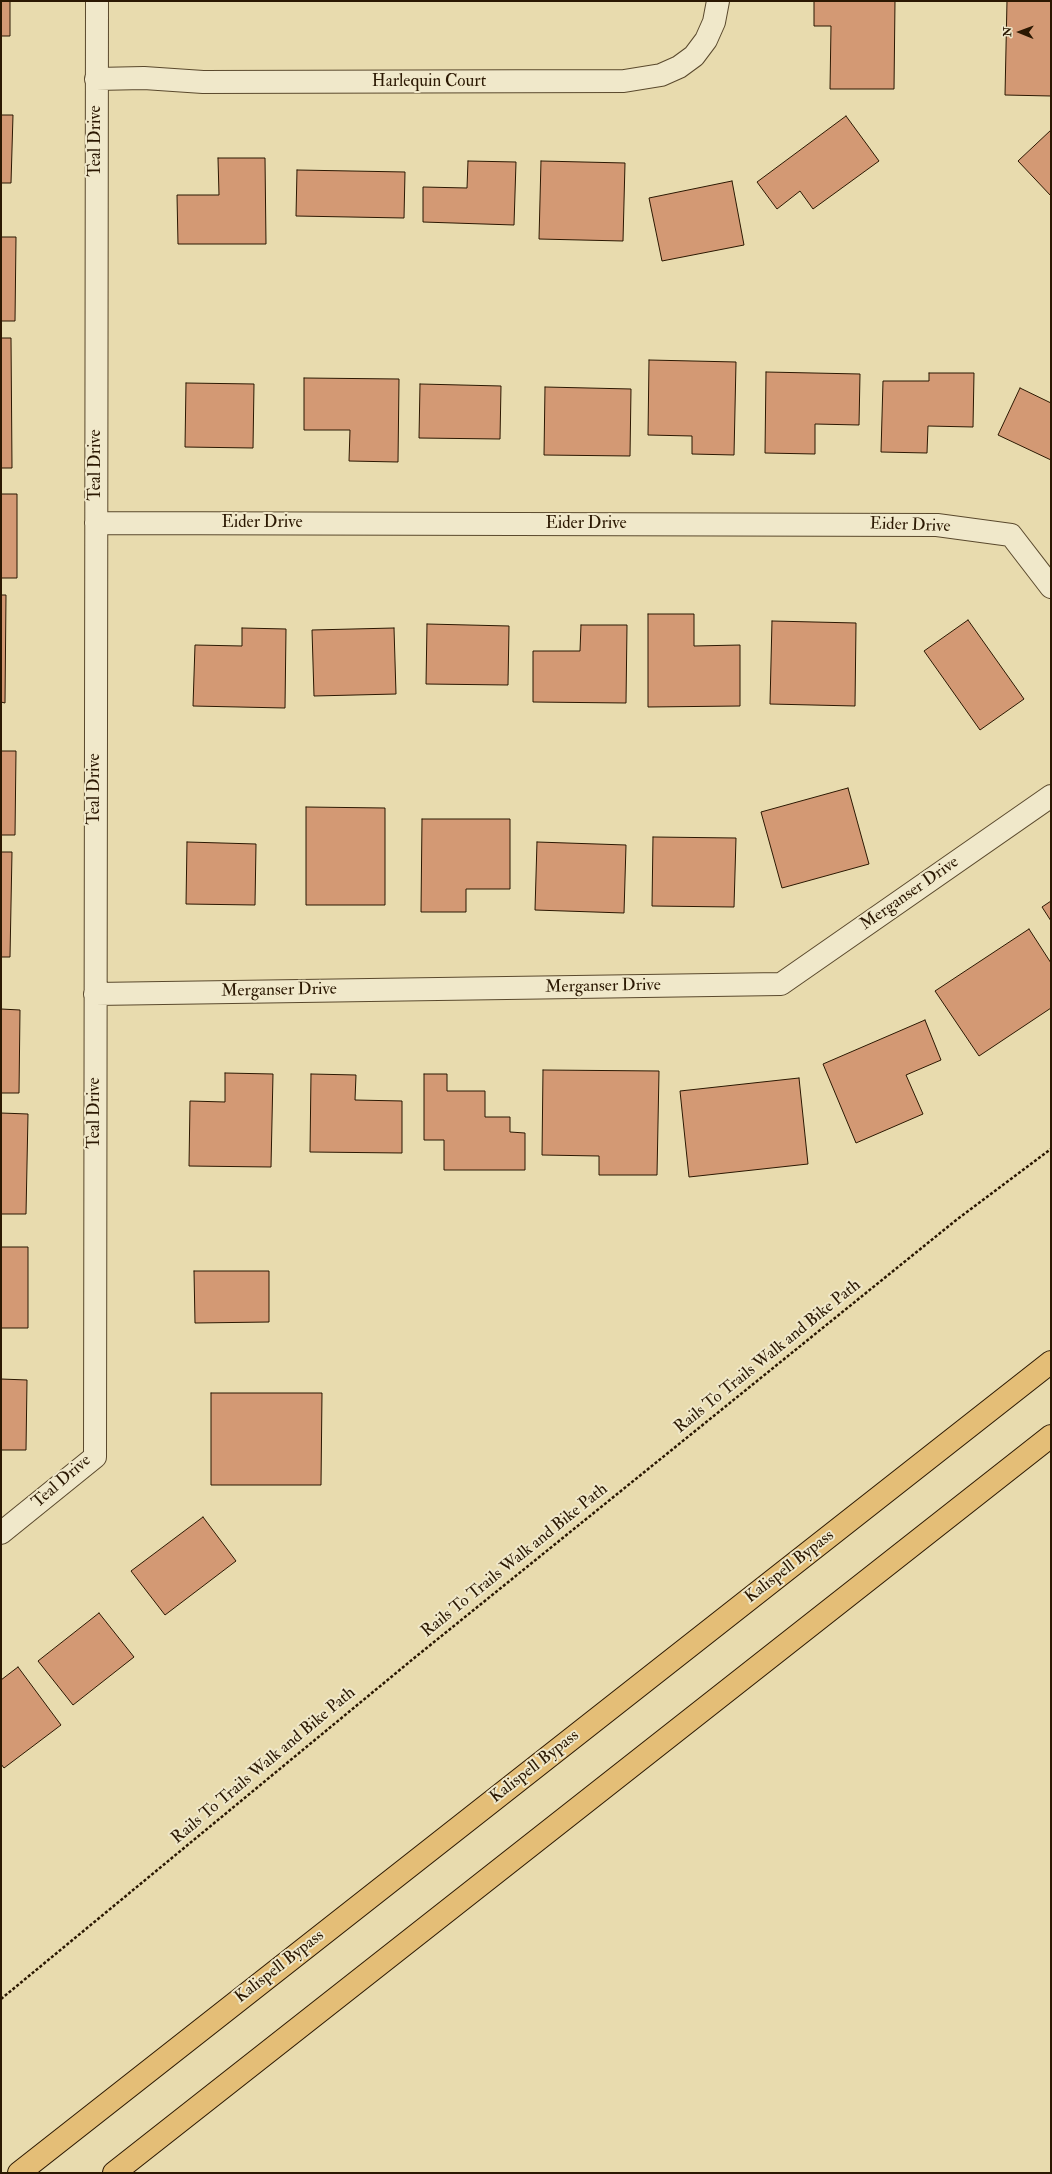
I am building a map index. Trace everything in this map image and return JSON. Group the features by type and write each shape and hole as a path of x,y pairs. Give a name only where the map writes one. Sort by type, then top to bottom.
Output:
{"highway":[{"name":"Kalispell Bypass","path":"20,2173 1051,1362"},
{"path":"114,2173 1051,1436"}],"street":[{"name":"Teal Drive","path":"1,1533 95,1457 97,1"},
{"name":"Harlequin Court","path":"96,79 144,78 203,82 624,81 661,74 679,67 694,56 706,40 714,22 718,1"},
{"name":"Eider Drive","path":"96,523 937,525 1010,535 1051,587"},
{"name":"Merganser Drive","path":"95,994 781,984 1051,796"}],"path":[{"name":"Rails To Trails Walk and Bike Path","path":"1,1999 419,1654 955,1221 1051,1149"}],"building":[{"path":"1,1 10,1 10,36 1,36"},
{"path":"814,1 895,1 894,89 830,89 831,26 814,26"},
{"path":"1007,1 1051,1 1051,96 1005,95"},
{"path":"1,115 13,115 11,183 1,183"},
{"path":"846,116 879,161 813,209 800,191 777,209 757,182"},
{"path":"1051,130 1051,196 1018,161"},
{"path":"218,158 265,158 266,244 178,244 177,195 219,195"},
{"path":"468,161 516,162 514,225 423,222 423,187 467,188"},
{"path":"541,161 625,163 623,241 539,239"},
{"path":"297,170 405,172 404,218 296,216"},
{"path":"732,181 744,245 662,261 649,198"},
{"path":"1,237 16,237 15,321 1,321"},
{"path":"1,338 11,338 12,468 1,468"},
{"path":"649,360 736,362 734,455 692,454 692,436 648,435"},
{"path":"766,372 860,374 859,425 815,424 815,454 765,453"},
{"path":"929,373 974,373 973,427 928,426 927,453 881,452 883,381 929,381"},
{"path":"304,378 399,379 398,462 349,461 350,430 304,430"},
{"path":"186,383 254,384 253,448 185,447"},
{"path":"420,384 501,386 500,439 419,438"},
{"path":"545,387 631,389 630,456 544,455"},
{"path":"1020,388 1051,403 1051,460 998,435"},
{"path":"1,494 17,494 17,578 1,578"},
{"path":"1,595 6,595 5,703 1,702"},
{"path":"648,614 694,614 694,646 740,645 740,706 648,707"},
{"path":"968,620 1024,699 980,730 924,651"},
{"path":"772,621 856,623 855,706 770,704"},
{"path":"427,624 509,626 508,685 426,684"},
{"path":"581,625 627,625 626,703 533,702 533,651 580,651"},
{"path":"242,628 286,629 285,708 193,706 195,645 242,646"},
{"path":"394,628 396,694 314,696 312,630"},
{"path":"1,751 16,751 15,835 1,835"},
{"path":"848,788 869,864 782,888 761,812"},
{"path":"306,807 385,808 385,905 306,905"},
{"path":"422,819 510,819 510,889 466,889 466,912 421,912"},
{"path":"653,837 736,838 734,907 652,906"},
{"path":"187,842 256,844 255,905 186,904"},
{"path":"537,842 626,845 624,913 535,910"},
{"path":"1,852 12,852 10,957 1,957"},
{"path":"1051,901 1051,921 1042,907"},
{"path":"1029,929 1051,963 1051,1008 979,1056 935,991"},
{"path":"1,1009 20,1010 19,1093 1,1093"},
{"path":"925,1020 941,1060 906,1075 923,1114 856,1143 823,1064"},
{"path":"543,1070 659,1071 657,1175 599,1175 599,1156 542,1155"},
{"path":"225,1073 273,1074 271,1167 189,1166 190,1101 225,1102"},
{"path":"311,1074 356,1075 355,1100 402,1101 402,1153 310,1152"},
{"path":"424,1074 447,1074 447,1091 485,1091 485,1117 510,1117 510,1132 525,1133 525,1170 444,1170 444,1140 424,1140"},
{"path":"799,1078 808,1164 689,1177 680,1091"},
{"path":"1,1113 28,1114 26,1214 1,1214"},
{"path":"1,1247 28,1247 28,1328 1,1328"},
{"path":"194,1271 269,1271 269,1322 195,1323"},
{"path":"1,1379 27,1380 26,1450 1,1450"},
{"path":"211,1393 322,1393 321,1485 211,1485"},
{"path":"203,1517 236,1561 165,1615 131,1571"},
{"path":"99,1613 134,1657 73,1705 38,1661"},
{"path":"18,1667 61,1725 4,1768 1,1764 1,1680"}]}
